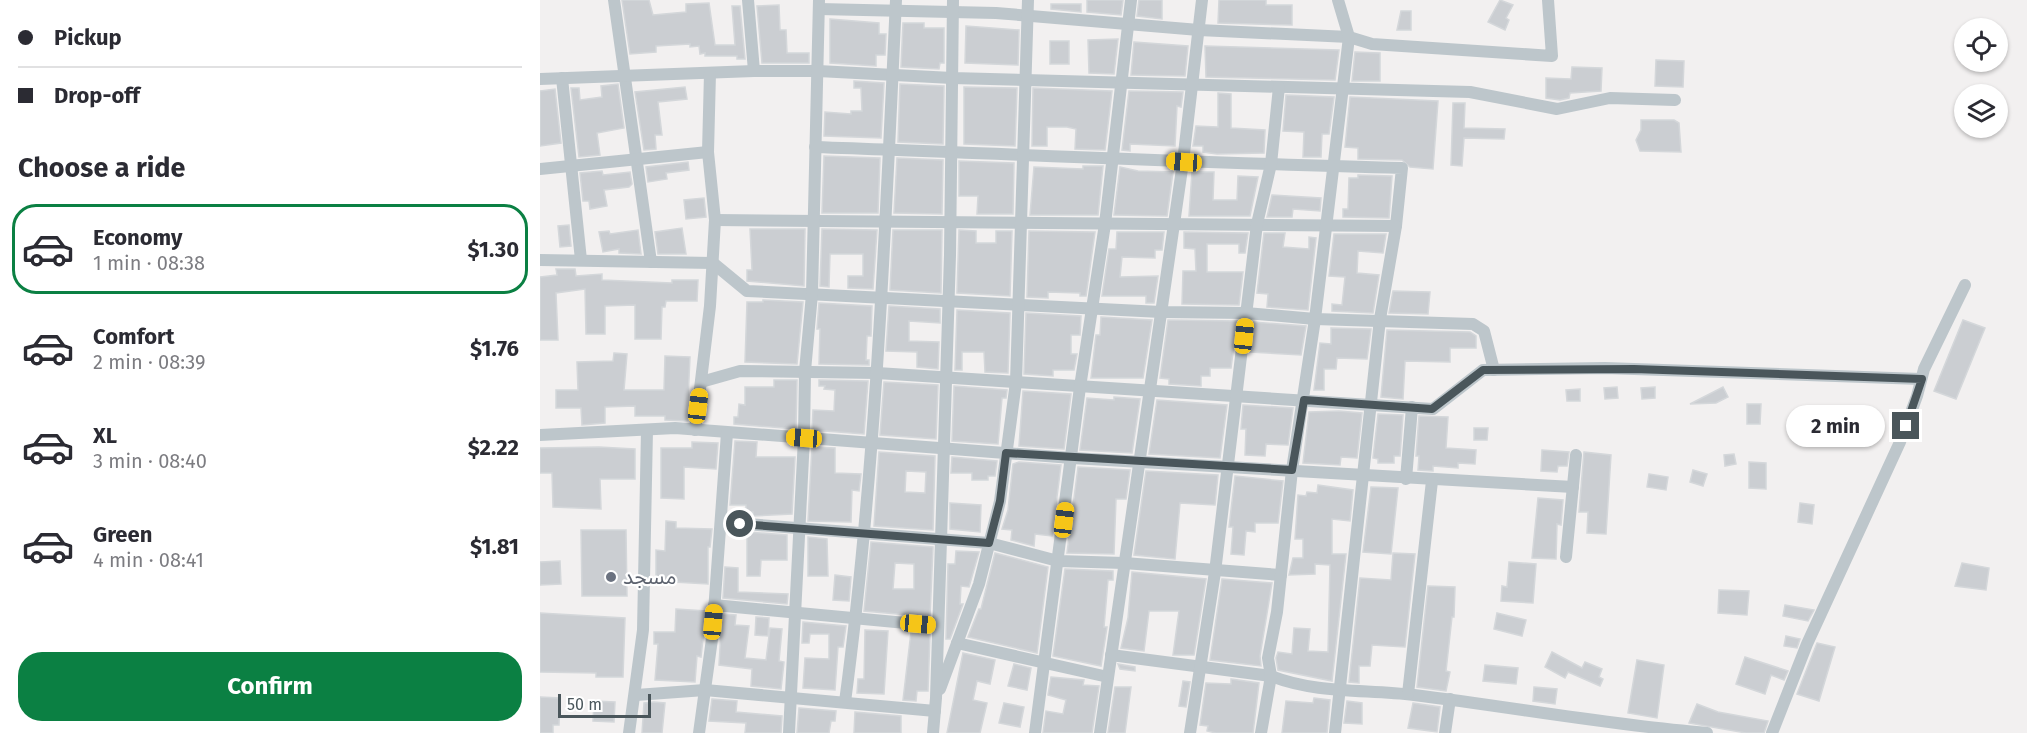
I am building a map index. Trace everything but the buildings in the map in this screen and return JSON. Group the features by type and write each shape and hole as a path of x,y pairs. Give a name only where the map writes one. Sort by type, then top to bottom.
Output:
{"street":[{"path":"614,0 651,262"},
{"path":"748,0 754,71"},
{"path":"936,698 979,584 1000,501 1016,382 1028,0"},
{"path":"1035,733 1080,387 1105,224 1131,0"},
{"path":"1100,733 1148,392 1184,162 1202,0"},
{"path":"1261,733 1271,676 1268,658 1281,575 1292,470 1304,400 1349,37 1340,0"},
{"path":"789,733 804,438 805,371 812,294 819,4 953,6 1028,16 1198,30 1349,37 1372,44 1552,56 1548,0"},
{"path":"845,702 865,533 877,373 890,150 895,5"},
{"path":"933,733 946,378 953,6"},
{"path":"540,79 754,71 818,71 952,78 1026,78 1343,90 1470,92 1557,109 1610,98 1675,100"},
{"path":"696,430 716,220 708,152 710,73"},
{"path":"562,78 581,260"},
{"path":"1190,733 1215,572 1257,224 1271,164 1279,87"},
{"path":"816,147 1113,157 1184,162 1402,168 1396,226 1380,319 1335,733"},
{"path":"540,169 708,152"},
{"path":"716,220 814,219 1396,226"},
{"path":"540,260 713,263 747,291 1161,312 1246,313 1314,319 1380,319 1473,324 1484,331 1494,370"},
{"path":"1772,733 1807,644 1900,442 1922,379 1965,285"},
{"path":"701,382 740,371 877,373 1432,409 1483,370 1634,369 1922,379"},
{"path":"1406,479 1412,407"},
{"path":"629,733 636,695 643,630 647,430"},
{"path":"540,435 696,430 1072,458 1292,470 1432,481 1573,487"},
{"path":"699,733 714,605 727,433"},
{"path":"1566,557 1575,455"},
{"path":"1408,694 1432,481"},
{"path":"721,522 989,543 1058,561 1124,563 1215,572 1281,575"},
{"path":"714,605 938,626"},
{"path":"957,643 1108,677"},
{"path":"1111,655 1271,676 1291,684 1340,690 1408,694 1707,733"},
{"path":"636,695 705,690 934,711"},
{"path":"1445,733 1450,699"}],"place":[{"name":"مسجد","path":"611,577"}],"route":[{"path":"740,524 989,543 1000,501 1006,453 1292,470 1304,400 1432,409 1483,370 1605,368 1892,376 1922,379 1906,426"}]}
